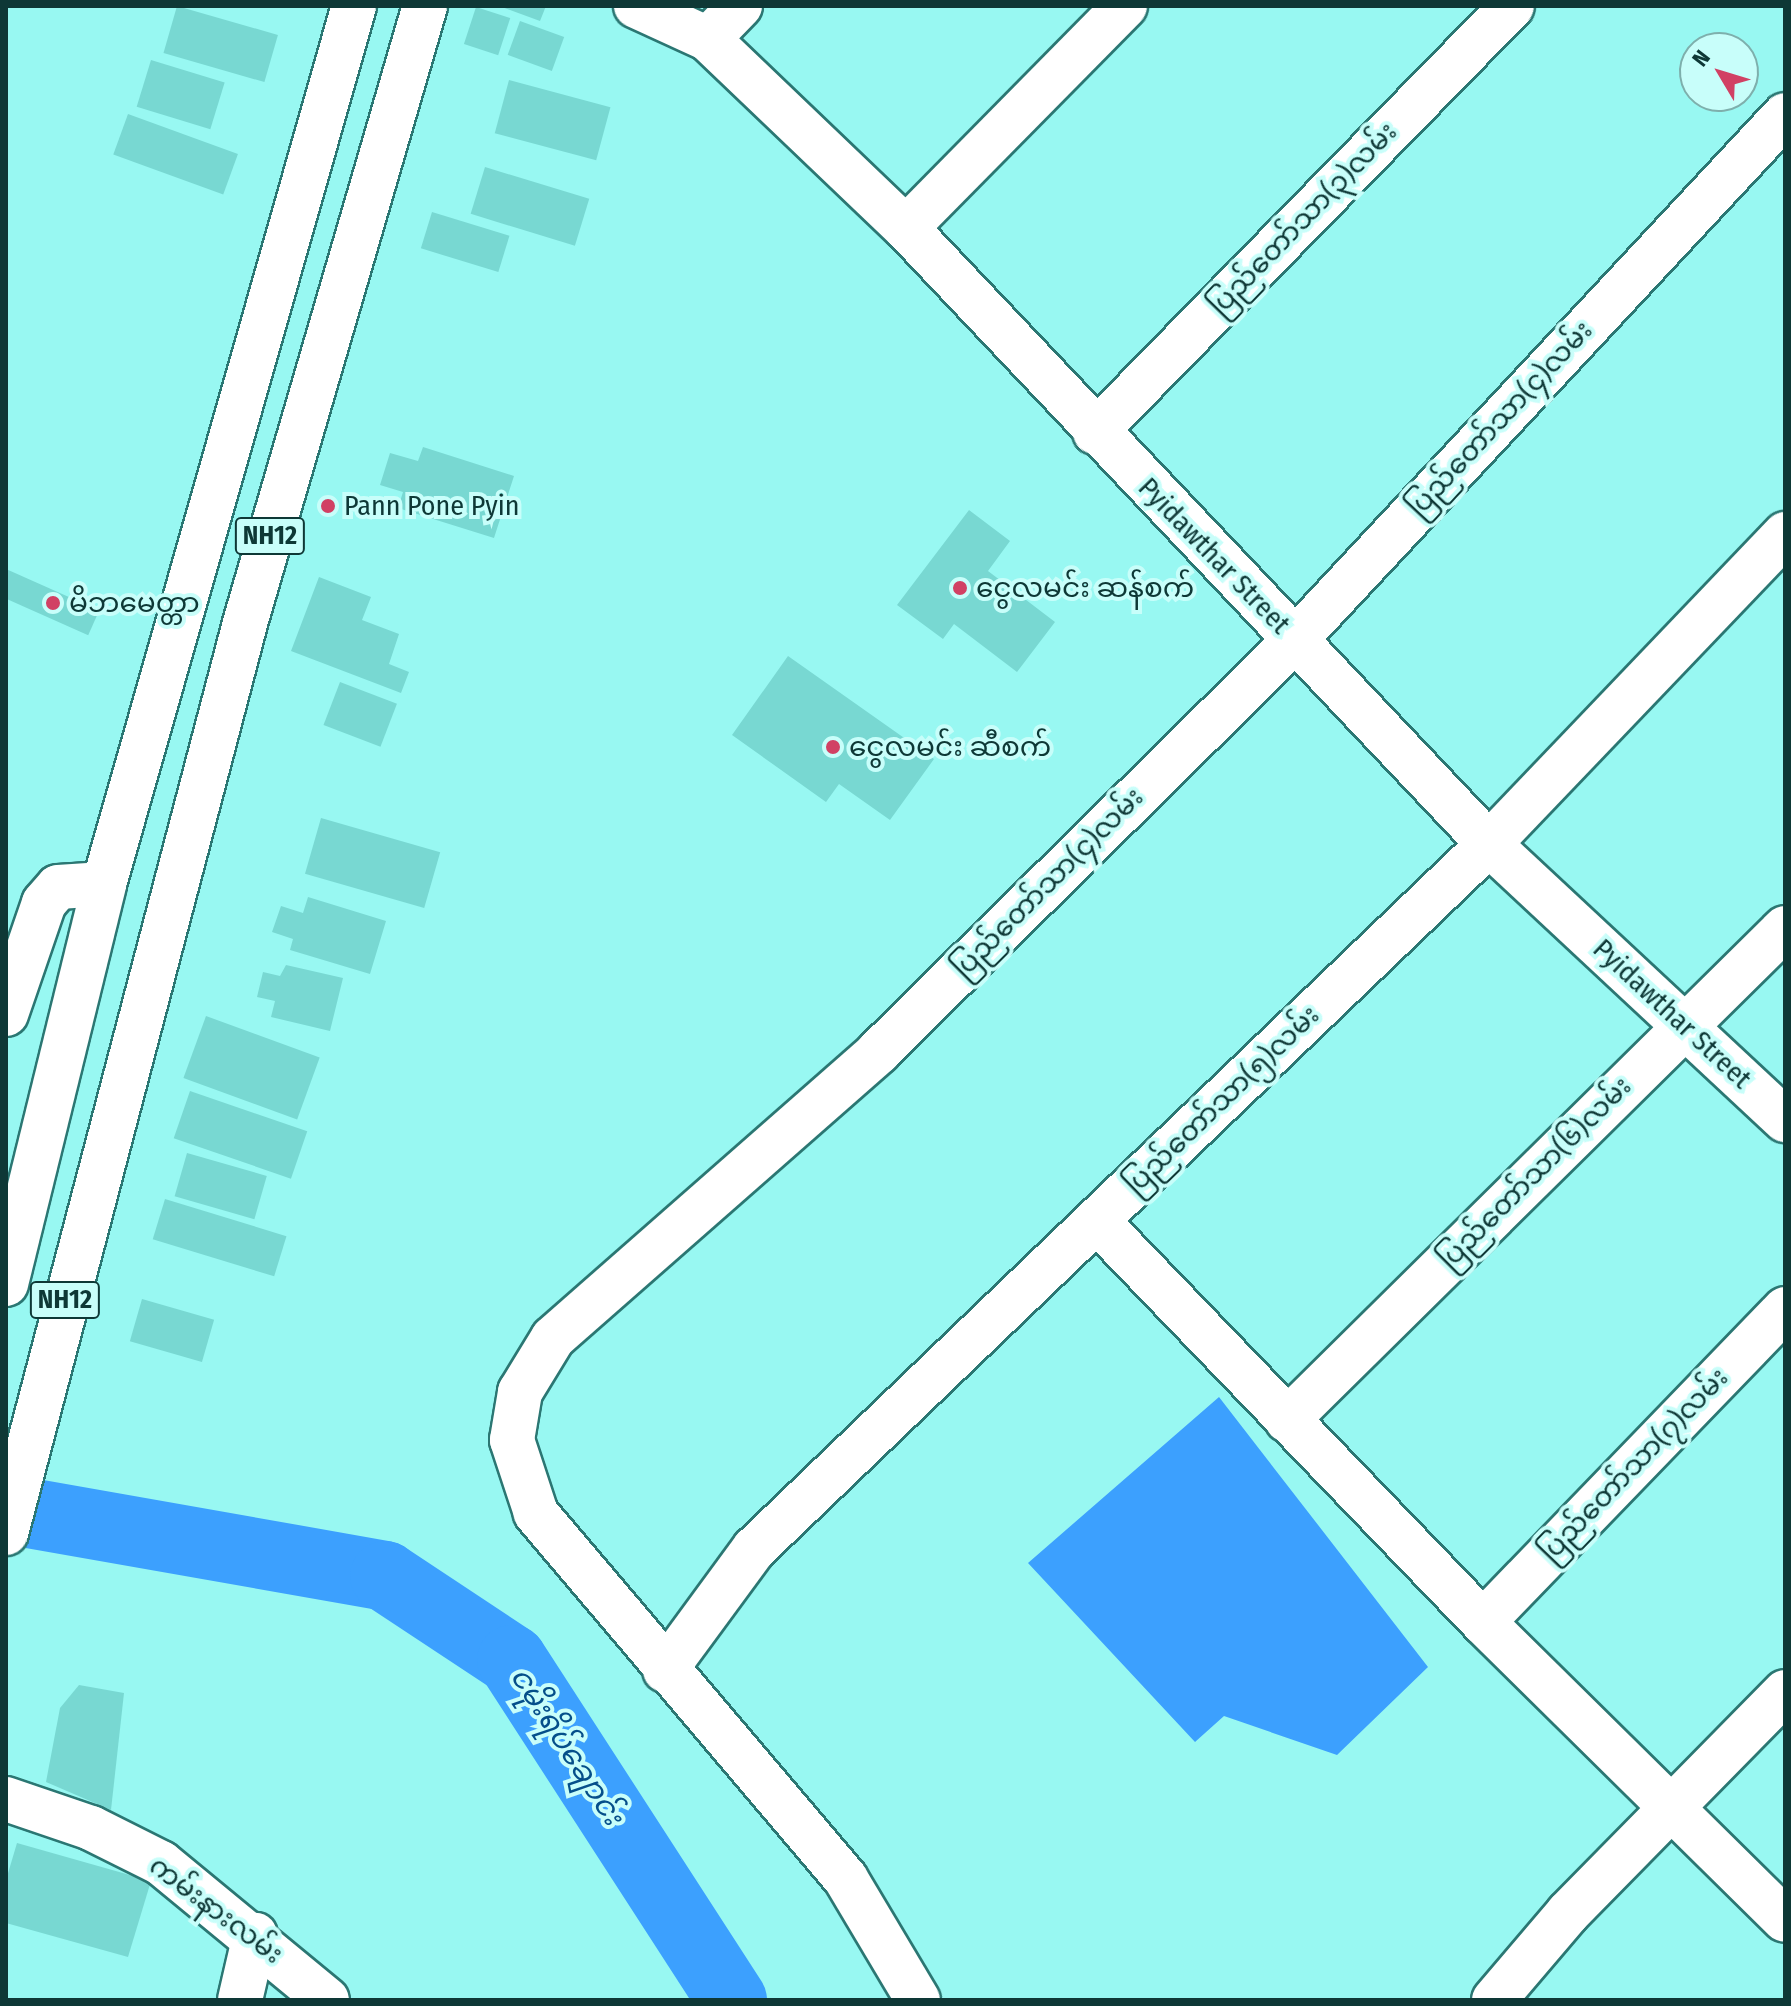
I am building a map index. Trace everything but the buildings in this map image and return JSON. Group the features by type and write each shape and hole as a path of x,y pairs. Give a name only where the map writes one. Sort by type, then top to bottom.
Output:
{"main road":[{"name":"NH12","path":"6,1284 104,884 278,258 354,6"},
{"name":"NH12","path":"6,1533 124,1068 344,276 425,6"},
{"name":"Pyidawthar Street","path":"636,6 708,39 906,228 1095,432 1489,844 1785,1120"},
{"path":"708,39 740,6"},
{"path":"906,228 1125,6"},
{"name":"ပြည်တော်သာ(၃)လမ်း","path":"1095,432 1512,6"},
{"name":"ပြည်တော်သာ(၄)လမ်း","path":"918,2000 846,1879 665,1670 536,1513 512,1440 520,1392 553,1338 878,1052 1295,640 1785,115"},
{"path":"278,258 344,276"},
{"name":"ပြည်တော်သာ(၅)လမ်း","path":"665,1670 754,1549 1489,844 1785,534"},
{"path":"6,1014 44,903 58,887 104,884"},
{"name":"ပြည်တော်သာ(၆)လမ်း","path":"1287,1420 1785,928"},
{"path":"1097,1221 1483,1622 1785,1920"},
{"name":"ပြည်တော်သာ(၇)လမ်း","path":"1483,1622 1785,1309"},
{"path":"1494,2000 1568,1913 1785,1692"},
{"name":"ကမ်းနားလမ်း","path":"6,1799 91,1828 161,1863 255,1935 327,2000"},
{"path":"240,2000 255,1935"}],"water":[{"path":"1219,1397 1428,1667 1337,1755 1224,1716 1195,1742 1028,1563"}],"waterway":[{"name":"ငမိုးရိပ်ချောင်း","path":"6,1509 385,1576 512,1660 732,2000"}],"place":[{"name":"Pann Pone Pyin","path":"328,506"},
{"name":"ငွေလမင်း ဆန်စက်","path":"960,588"},
{"name":"မိဘမေတ္တာ","path":"53,603"},
{"name":"ငွေလမင်း ဆီစက်","path":"833,747"}]}
